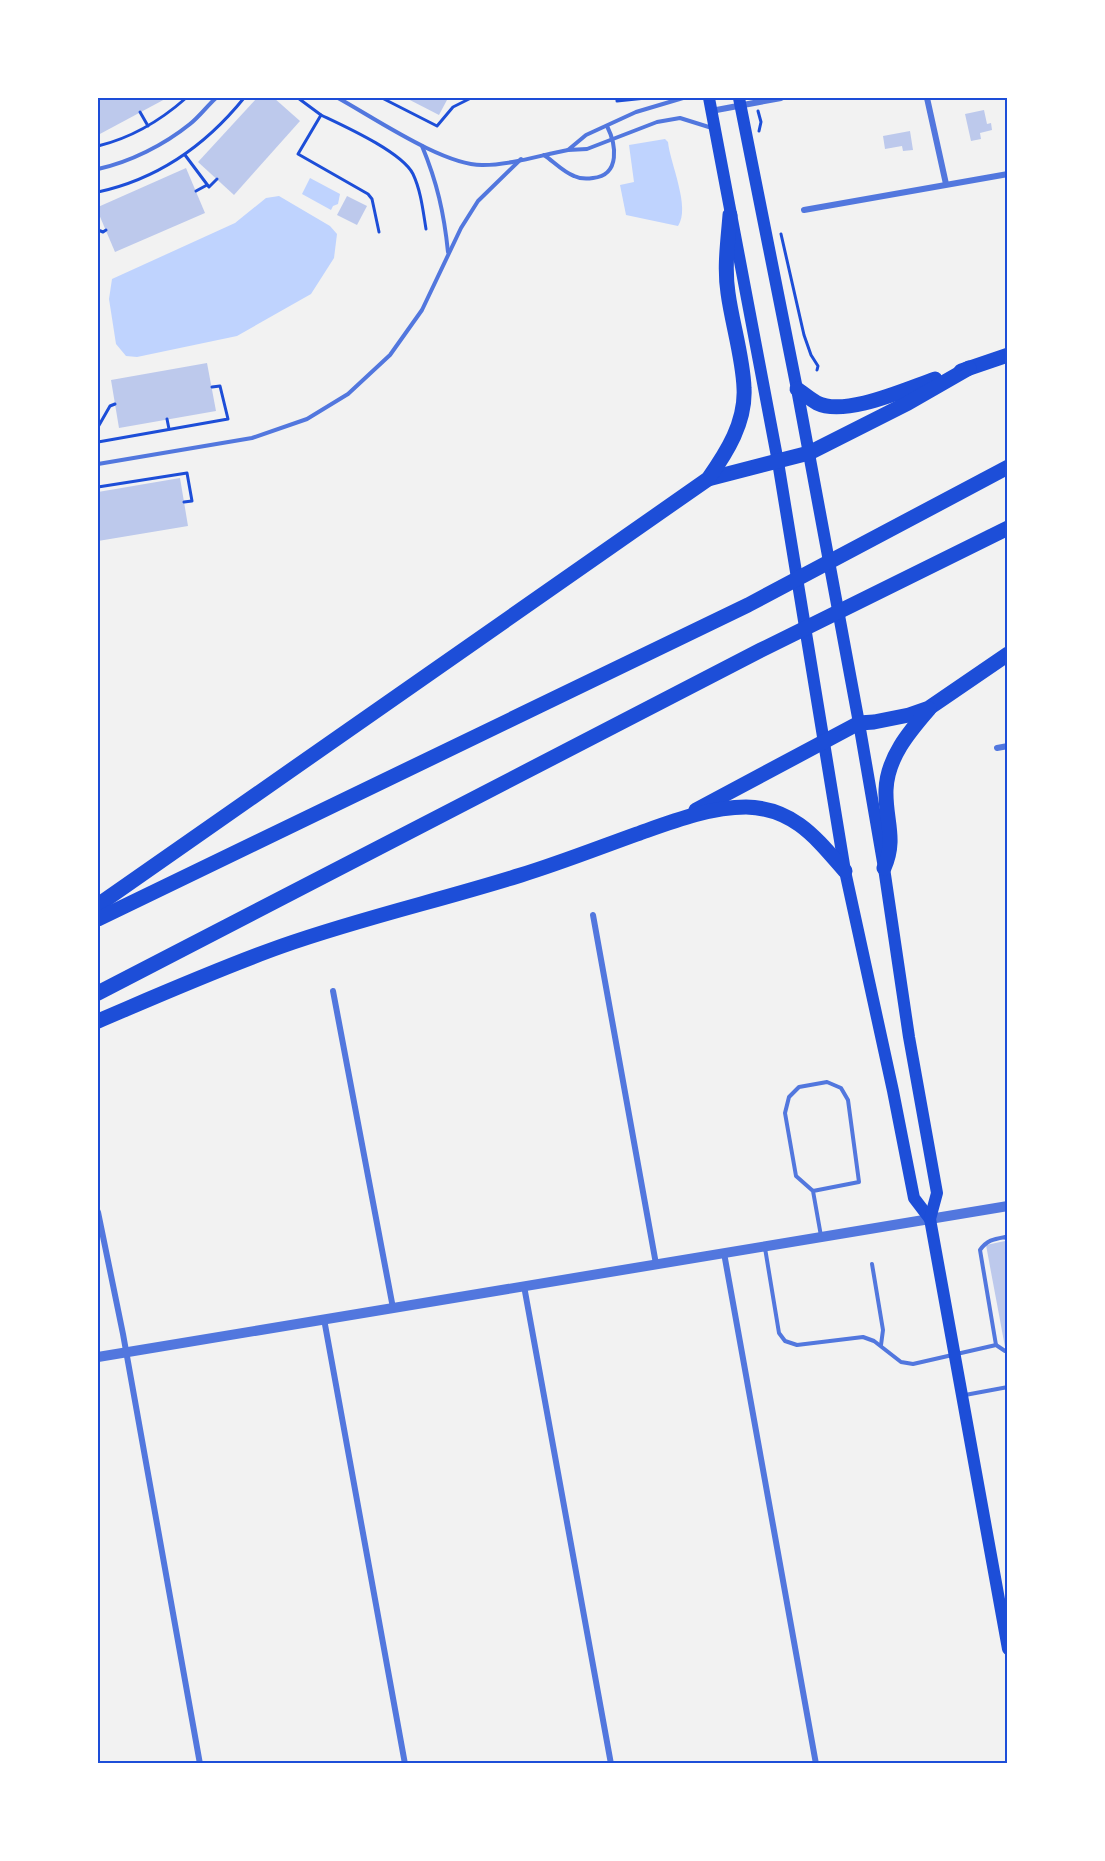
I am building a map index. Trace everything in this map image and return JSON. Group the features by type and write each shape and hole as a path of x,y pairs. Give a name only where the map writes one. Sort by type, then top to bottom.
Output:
{"highway":[{"path":"98,905 708,479 726,454 737,430 744,388 726,277 730,215"},
{"path":"797,389 818,404 860,405 1008,355"},
{"path":"708,479 809,453 908,403 969,368"},
{"path":"98,919 748,605 1008,467"},
{"path":"98,993 761,650 1008,528"},
{"path":"677,820 859,723 909,716 929,708 1008,654"},
{"path":"884,868 891,844 886,791 888,775 907,735 929,708"},
{"path":"98,1021 203,976 284,945 521,875 677,820 728,809 747,807 768,810 789,818 807,829 845,872"}],"main road":[{"path":"709,98 778,462 845,872 891,1080 914,1198 930,1219"},
{"path":"740,102 797,389 859,723 884,868 909,1037 937,1193 930,1219 1008,1649"}],"street":[{"path":"711,111 740,102 781,98"},
{"path":"927,98 946,184"},
{"path":"804,210 1008,174"},
{"path":"997,748 1008,747"},
{"path":"593,915 657,1264"},
{"path":"333,991 393,1308"},
{"path":"98,1357 1008,1206"},
{"path":"98,1212 127,1353 200,1764"},
{"path":"724,1253 816,1764"},
{"path":"524,1286 611,1764"},
{"path":"324,1319 405,1764"}],"lane":[{"path":"98,169 140,155 163,142 190,124 216,98"},
{"path":"338,98 422,146 463,162 481,165 568,150 587,149 657,122 680,118 715,129"},
{"path":"568,150 586,135 636,112 683,98"},
{"path":"544,155 572,176 596,178 606,173 611,166 615,152 614,139 607,126"},
{"path":"422,146 437,185 448,252"},
{"path":"98,464 252,438 307,419 348,394 390,355 422,310 448,252 478,201 521,159"},
{"path":"813,1191 859,1182 848,1100 841,1088 827,1082 799,1087 789,1096 785,1113 796,1176 813,1191 821,1237"},
{"path":"996,1345 980,1250 992,1239 1005,1237 1008,1240"},
{"path":"765,1246 780,1333 785,1341 797,1345 863,1337 874,1341 901,1362 913,1364 996,1345 1008,1351"},
{"path":"981,1257 988,1256"},
{"path":"872,1264 883,1330 881,1346"},
{"path":"984,1274 991,1273"},
{"path":"987,1291 994,1290"},
{"path":"994,1332 1002,1330"},
{"path":"961,1396 1008,1387"}],"path":[{"path":"98,146 148,126 186,98"},
{"path":"98,192 152,174 185,154 221,124 244,98"},
{"path":"298,98 321,115 384,148 407,165 417,183 426,228"},
{"path":"382,98 391,100 437,126 447,112 471,98"},
{"path":"457,98 463,101"},
{"path":"617,98 617,101 646,98"},
{"path":"756,102 761,122 759,134"},
{"path":"140,112 148,126"},
{"path":"321,115 298,153 368,194 372,199 379,232"},
{"path":"185,154 207,185"},
{"path":"196,191 207,185 208,187 217,179"},
{"path":"98,230 103,232 106,230"},
{"path":"781,232 804,335 811,355 818,366 817,370"},
{"path":"98,442 228,419 220,386 212,387"},
{"path":"98,427 111,406 115,404"},
{"path":"167,419 169,430"},
{"path":"98,488 131,484 187,472 192,501 184,502"}],"water":[{"path":"665,139 668,142 681,197 681,218 678,226 626,215 620,185 634,182 629,145"},
{"path":"310,178 340,194 338,204 331,210 302,194"},
{"path":"279,196 330,226 337,234 334,258 311,294 237,336 137,357 126,356 116,344 109,299 112,279 235,223 266,198"}],"building":[{"path":"98,98 167,98 98,135"},
{"path":"257,98 274,98 300,121 234,195 198,162"},
{"path":"406,98 448,98 439,115"},
{"path":"984,110 987,124 991,123 992,130 980,133 981,139 971,141 965,114"},
{"path":"910,131 913,150 903,151 902,146 885,149 883,136"},
{"path":"186,168 205,213 115,252 98,207"},
{"path":"347,196 367,206 357,225 337,215"},
{"path":"207,363 216,411 119,428 111,380"},
{"path":"180,478 188,526 98,541 98,492"},
{"path":"1005,1241 1008,1257 1008,1346 1005,1347 986,1245"}]}
